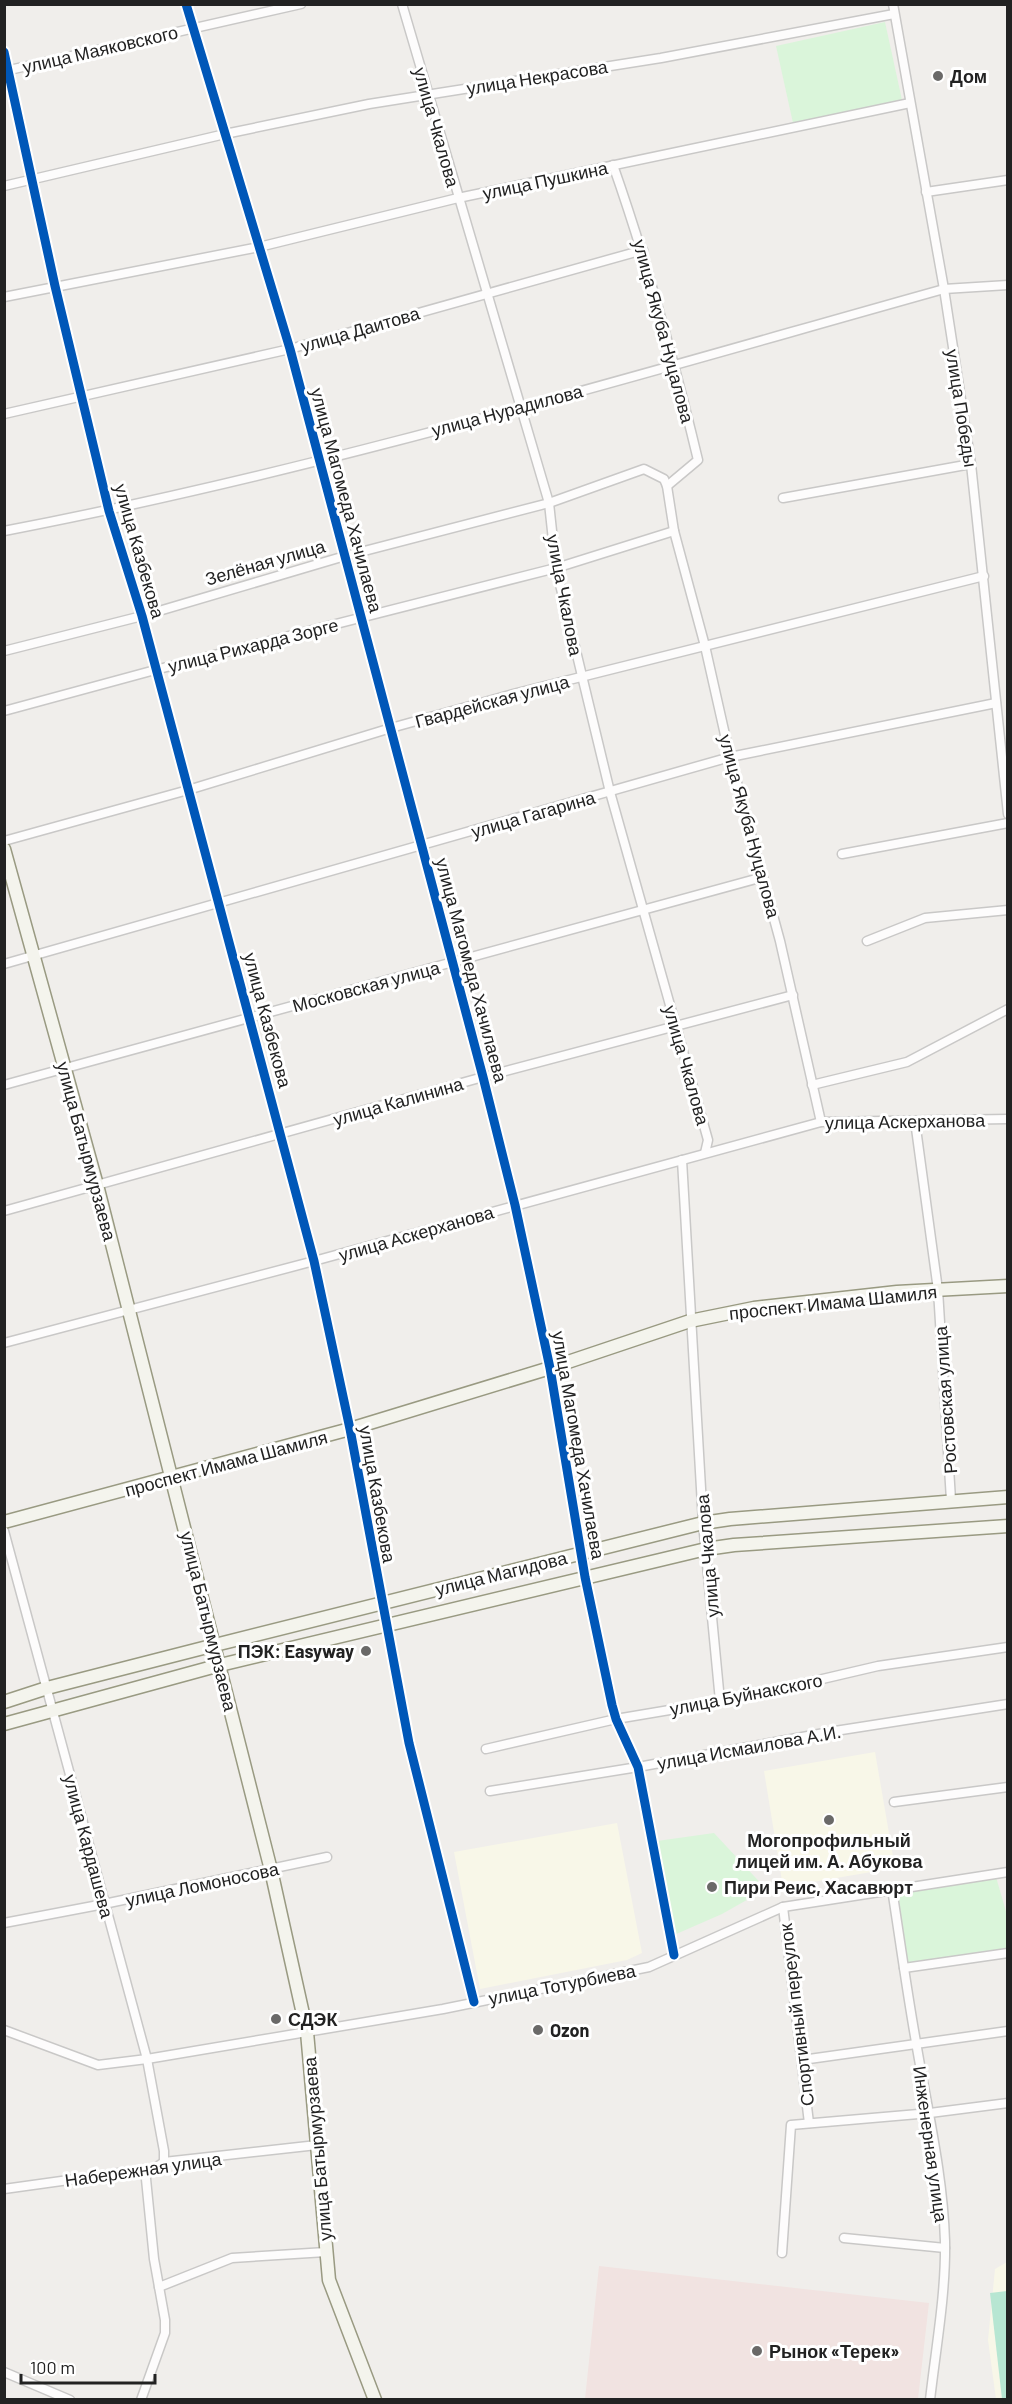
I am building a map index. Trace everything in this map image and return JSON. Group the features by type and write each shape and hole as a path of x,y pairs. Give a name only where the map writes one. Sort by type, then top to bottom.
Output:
{"main road":[{"name":"улица Батырмурзаева","path":"4,849 97,1185 271,1870 307,2032 329,2280 375,2400"},
{"name":"проспект Имама Шамиля","path":"4,1522 350,1429 550,1368 690,1321 754,1308 938,1290 1008,1286"},
{"name":"улица Магидова","path":"4,1702 47,1688 703,1523 951,1500 1008,1497"},
{"name":"улица Магидова","path":"4,1724 220,1665 706,1549 734,1545 1008,1526"}],"street":[{"name":"улица Магомеда Хачилаева","path":"186,4 290,349 483,1077 515,1205 550,1368 585,1577 616,1719 638,1767 674,1955"},
{"name":"улица Маяковского","path":"7,71 301,4"},
{"name":"улица Чкалова","path":"402,4 549,503 556,568 610,792 708,1140 705,1153"},
{"name":"улица Некрасова","path":"4,186 225,134 428,93 661,58 894,9"},
{"name":"улица Победы","path":"894,9 944,289 971,464 1008,814"},
{"name":"улица Казбекова","path":"4,52 55,286 110,511 142,616 315,1262 350,1429 385,1626 409,1743 474,2002"},
{"name":"улица Пушкина","path":"4,297 259,247 459,198 910,103"},
{"name":"улица Якуба Нуцалова","path":"613,165 643,250 675,364 698,460 667,486 674,531 705,646 730,757 793,995 821,1122"},
{"path":"926,192 1008,180"},
{"name":"улица Даитова","path":"4,414 290,349 643,250"},
{"name":"улица Нурадилова","path":"4,531 110,511 320,459 520,407 944,289 1008,285"},
{"path":"783,498 971,464"},
{"name":"Зелёная улица","path":"4,651 142,616 345,556 549,503 644,469 664,479 667,486"},
{"name":"улица Рихарда Зорге","path":"4,711 155,670 556,568 674,531"},
{"name":"Гвардейская улица","path":"4,841 188,790 391,728 582,676 984,576"},
{"name":"улица Гагарина","path":"4,964 730,757 996,703"},
{"path":"842,854 1008,823"},
{"name":"Московская улица","path":"4,1085 763,877"},
{"path":"867,941 925,918 1008,910"},
{"name":"улица Калинина","path":"4,1211 483,1077 793,995"},
{"path":"812,1085 907,1062 1008,1009"},
{"name":"улица Аскерханова","path":"4,1343 315,1262 821,1122 1008,1119"},
{"name":"Ростовская улица","path":"915,1121 938,1290 951,1500"},
{"name":"улица Чкалова","path":"682,1160 703,1523 720,1701"},
{"name":"улица Кардашева","path":"4,1531 147,2060 164,2151 164,2162"},
{"name":"улица Буйнакского","path":"486,1749 616,1719 741,1698 878,1666 1008,1647"},
{"name":"улица Исмаилова А.И.","path":"490,1791 836,1731 1008,1704"},
{"path":"894,1802 1008,1787"},
{"name":"улица Ломоносова","path":"4,1923 327,1857"},
{"name":"улица Тотурбиева","path":"4,2030 98,2065 147,2060 474,2002 649,1967 783,1907 1008,1872"},
{"name":"Инженерная улица","path":"892,1889 941,2191 945,2248 930,2400"},
{"name":"Спортивный переулок","path":"782,2253 791,2125 809,2123 783,1907"},
{"path":"904,1968 1008,1953"},
{"path":"802,2060 1008,2031"},
{"path":"809,2123 930,2113 1008,2103"},
{"name":"Набережная улица","path":"4,2189 155,2168 164,2162 317,2145"},
{"path":"141,2400 165,2332 154,2259 145,2169"},
{"path":"844,2238 945,2248"},
{"path":"159,2287 232,2258 326,2252"},
{"path":"4,2372 70,2400"}],"shaded area":[{"name":"Могопрофильный лицей им. А. Абукова","path":"875,1752 895,1868 783,1887 764,1771"},
{"path":"617,1823 642,1953 627,1960 480,1989 454,1852"},
{"path":"1007,2262 1007,2399 996,2399 988,2340 995,2269"},
{"name":"Рынок «Терек»","path":"599,2266 929,2303 918,2399 585,2399"}],"green space":[{"path":"885,22 902,100 793,123 776,46"},
{"path":"714,1833 766,1889 722,1914 674,1935 657,1841"},
{"path":"996,1877 1007,1915 1007,1948 908,1964 897,1893"},
{"path":"1007,2291 1007,2399 1002,2399 990,2293"}],"cycle path":[{"path":"186,4 290,349 483,1077 515,1205 550,1368 585,1577 612,1705 638,1767 674,1955"},
{"path":"4,52 55,286 109,511 142,616 314,1261 350,1429 409,1743 474,2002"}],"place":[{"name":"Дом","path":"938,76"},
{"name":"ПЭК: Easyway","path":"366,1651"},
{"name":"Могопрофильный лицей им. А. Абукова","path":"829,1820"},
{"name":"Пири Реис, Хасавюрт","path":"712,1887"},
{"name":"СДЭК","path":"276,2019"},
{"name":"Ozon","path":"538,2030"},
{"name":"Рынок «Терек»","path":"757,2351"}]}
